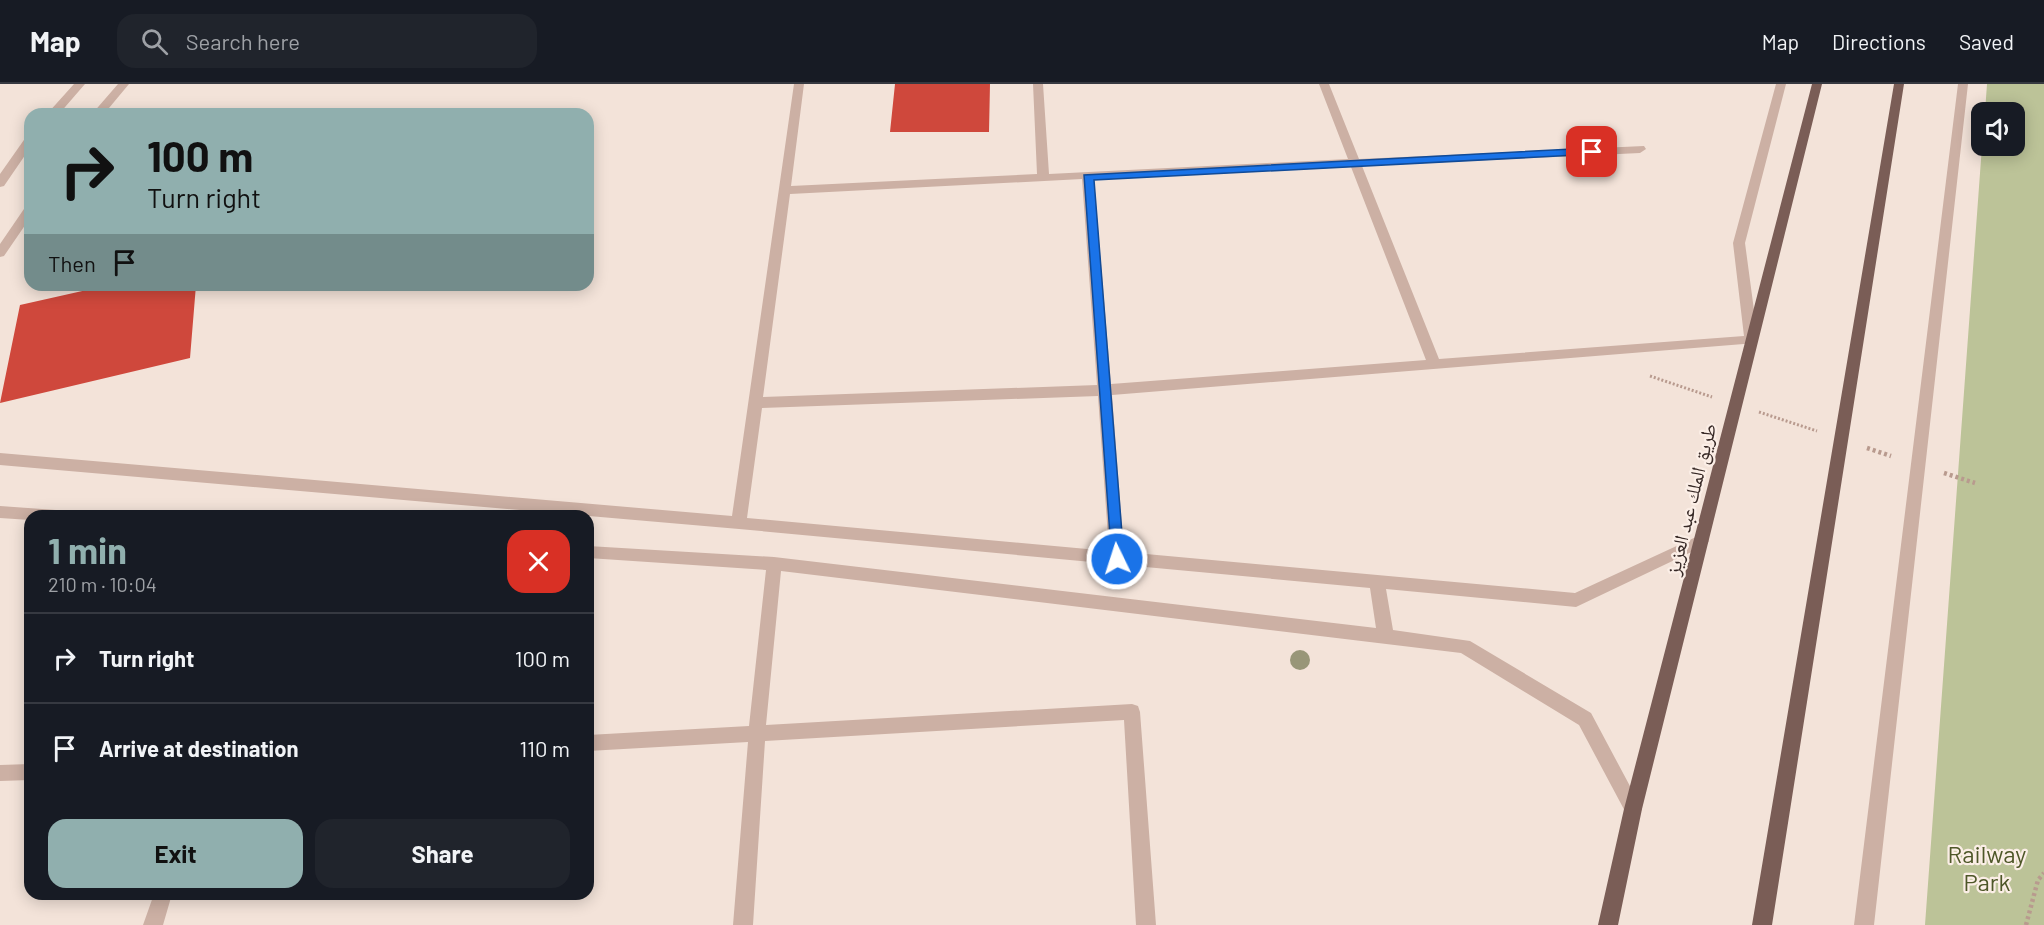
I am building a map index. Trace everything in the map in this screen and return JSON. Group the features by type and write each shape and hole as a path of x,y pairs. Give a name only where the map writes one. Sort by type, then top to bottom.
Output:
{"main road":[{"name":"طريق الملك عبد العزيز","path":"1608,925 1633,809 1817,84"},
{"path":"1762,925 1899,84"}],"street":[{"path":"58,108 80,84"},
{"path":"103,108 124,84"},
{"path":"739,523 799,84"},
{"path":"1038,84 1043,178"},
{"path":"1324,84 1353,163 1434,363"},
{"path":"757,403 1106,390 1751,340 1739,243 1781,84"},
{"path":"1864,925 1962,84"},
{"path":"0,183 24,149"},
{"path":"784,190 1640,149"},
{"path":"1088,177 1106,390 1117,559"},
{"path":"0,253 24,218"},
{"path":"0,459 589,510"},
{"path":"594,510 1576,600 1701,541"},
{"path":"0,512 24,514"},
{"path":"594,552 774,564 1464,646 1585,719 1633,809"},
{"path":"742,925 757,734 774,564"},
{"path":"1377,583 1386,637"},
{"path":"594,743 1132,712 1146,925"},
{"path":"0,773 24,772"},
{"path":"153,925 162,900"}],"path":[{"path":"1650,376 1717,399"},
{"path":"1751,410 1818,432"},
{"path":"1863,447 1896,458"},
{"path":"1941,472 1975,483"},
{"path":"2026,925 2038,880 2044,873"}],"green space":[{"name":"Railway Park","path":"1987,84 2044,84 2044,925 1925,925 1981,156 2025,156 2025,102 1986,102"}],"building":[{"path":"895,84 990,84 989,132 890,132"},
{"path":"82,291 196,291 190,358 0,403 20,305"}],"route":[{"path":"1117,559 1106,390 1088,177 1592,152"}]}
